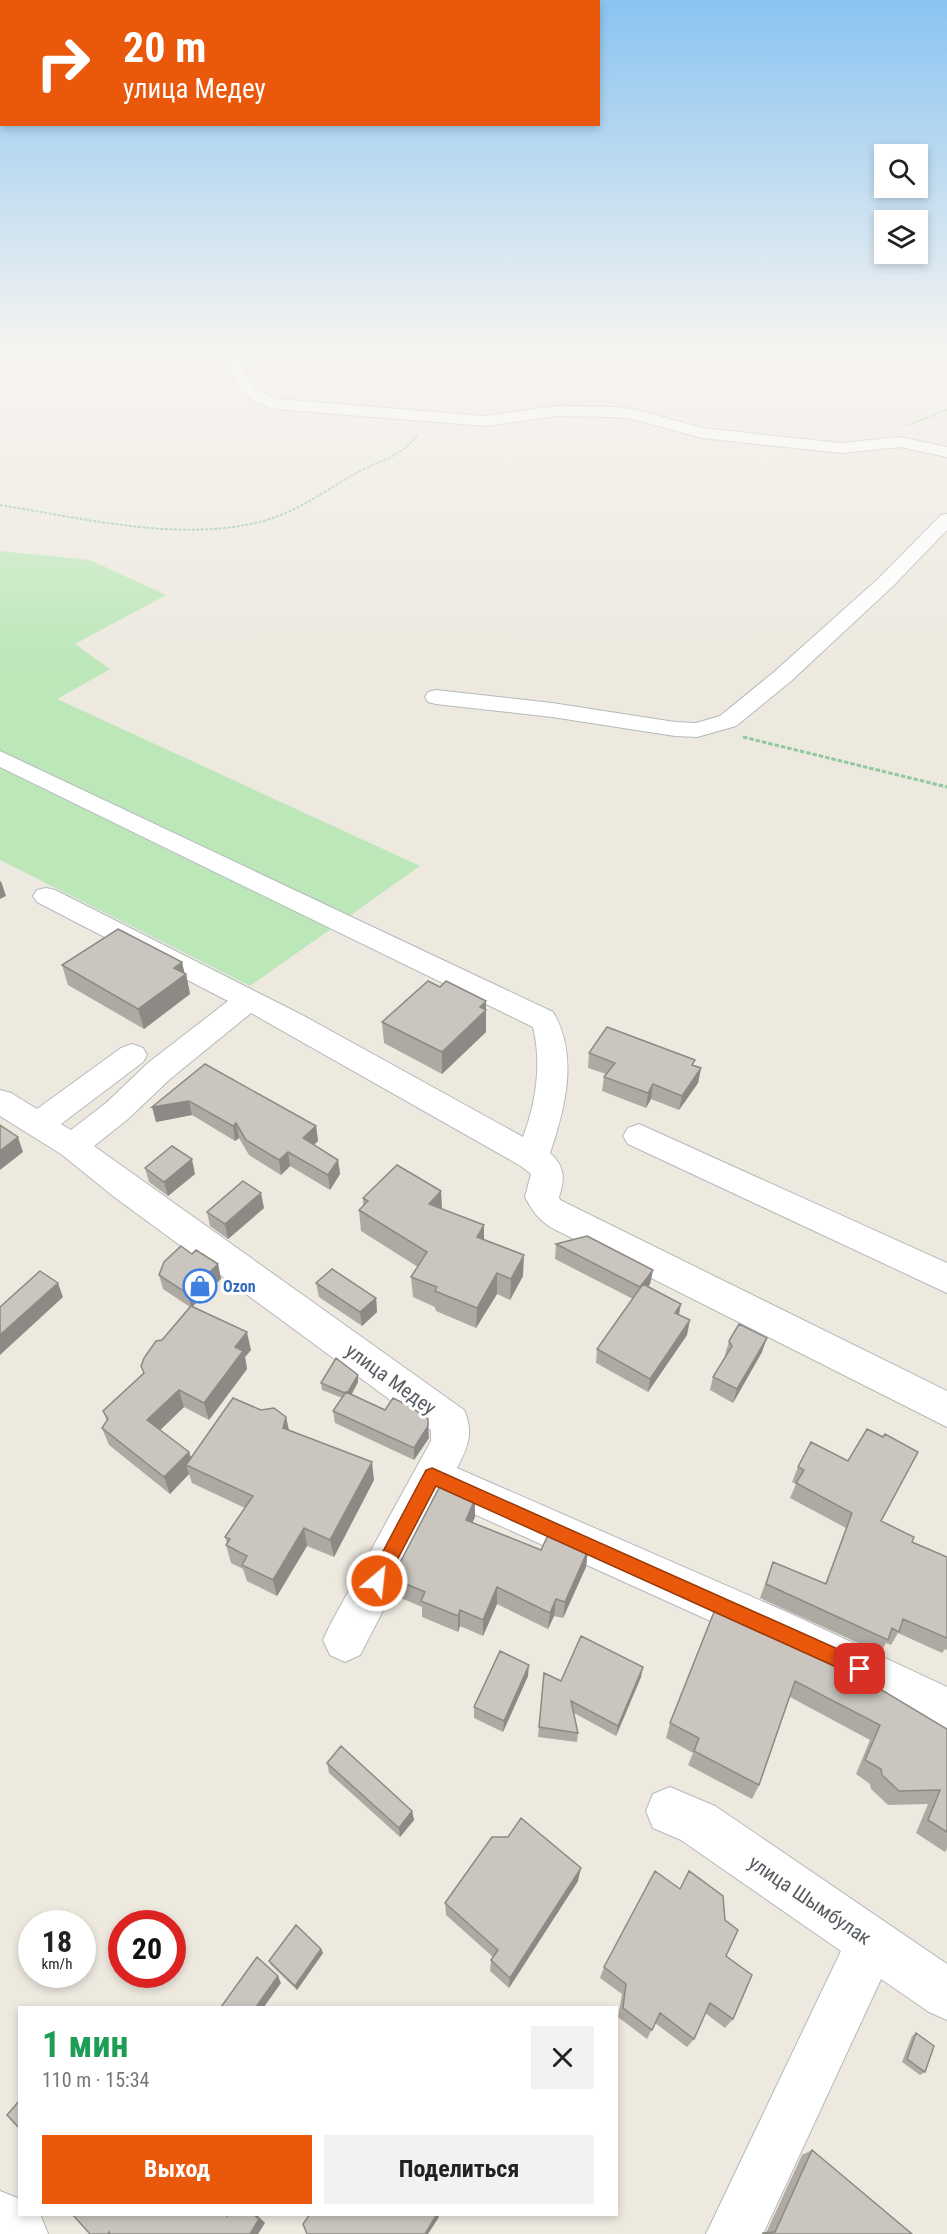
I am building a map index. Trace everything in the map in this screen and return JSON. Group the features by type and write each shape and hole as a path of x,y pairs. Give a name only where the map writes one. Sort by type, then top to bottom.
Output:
{"street":[{"path":"436,697 552,710 675,729 698,730 728,721 782,677 886,582 947,519"},
{"path":"0,758 543,1019 549,1027 552,1071 547,1112 532,1157"},
{"path":"46,896 294,1023 532,1157 547,1170 549,1178 542,1197 548,1209 947,1410"},
{"path":"72,1146 117,1110 159,1071 248,1001"},
{"path":"38,1125 132,1055"},
{"name":"улица Медеу","path":"0,1101 72,1146 125,1187 450,1422 450,1443 432,1476"},
{"path":"639,1136 947,1279"},
{"path":"345,1640 432,1476 774,1628 947,1710"},
{"name":"улица Шымбулак","path":"670,1811 698,1823 947,1994"},
{"path":"734,2234 872,1942"},
{"path":"0,2219 20,2234"}],"path":[{"path":"0,505 155,526 212,528 241,526 288,512 321,496 357,472 384,459"},
{"path":"736,736 947,787"}],"green space":[{"path":"0,551 90,560 166,595 75,644 110,669 57,699 420,866 250,986 0,860"}],"building":[{"path":"118,929 182,962 174,968 186,974 138,1009 62,965"},
{"path":"428,981 440,987 446,981 486,1001 480,1007 486,1010 442,1052 382,1022"},
{"path":"607,1027 695,1060 692,1065 701,1068 682,1096 653,1084 648,1093 604,1077 615,1063 589,1053"},
{"path":"205,1064 316,1126 303,1138 338,1160 328,1175 288,1152 279,1160 246,1140 236,1123 233,1126 189,1101 152,1107"},
{"path":"0,1125 18,1137 0,1151"},
{"path":"172,1146 192,1159 164,1182 145,1168"},
{"path":"397,1165 441,1191 429,1204 484,1225 477,1237 524,1255 511,1279 497,1273 477,1308 435,1291 437,1287 411,1277 427,1252 359,1210 368,1201 363,1198"},
{"path":"243,1181 261,1193 225,1224 207,1212"},
{"path":"587,1236 653,1270 640,1287 556,1244"},
{"path":"181,1246 192,1254 196,1250 218,1264 188,1294 159,1275 164,1262"},
{"path":"332,1269 376,1298 360,1312 316,1283"},
{"path":"40,1271 58,1283 0,1335 0,1307"},
{"path":"643,1284 681,1304 675,1313 690,1320 650,1379 597,1349"},
{"path":"191,1306 247,1332 235,1347 243,1351 204,1403 179,1390 147,1420 189,1452 164,1477 102,1428 108,1419 103,1411 144,1373 141,1366 144,1358 156,1341 162,1340"},
{"path":"739,1324 767,1338 737,1389 713,1377 732,1346 729,1341"},
{"path":"336,1358 358,1375 348,1392 345,1393 321,1383"},
{"path":"346,1392 385,1410 393,1398 428,1419 428,1426 414,1448 333,1411"},
{"path":"233,1398 261,1410 274,1408 286,1417 283,1428 372,1462 330,1540 304,1528 273,1580 242,1565 247,1556 226,1545 230,1539 225,1537 253,1496 186,1465"},
{"path":"867,1429 883,1437 885,1434 918,1452 881,1521 914,1537 912,1542 947,1557 947,1638 903,1619 899,1632 892,1628 888,1640 766,1584 773,1562 826,1584 852,1513 796,1483 804,1470 798,1467 811,1442 848,1461"},
{"path":"441,1484 475,1499 466,1520 541,1550 549,1533 588,1550 565,1602 556,1599 550,1613 497,1587 483,1620 460,1610 458,1616 421,1601 425,1592 392,1578"},
{"path":"716,1607 877,1681 875,1686 947,1729 947,1832 928,1820 940,1790 899,1791 882,1775 881,1769 865,1760 880,1725 795,1681 759,1785 694,1751 699,1738 670,1723"},
{"path":"581,1636 643,1667 618,1726 571,1701 578,1733 539,1727 544,1673 561,1681"},
{"path":"500,1651 529,1665 504,1721 474,1707"},
{"path":"341,1746 412,1811 399,1828 327,1763"},
{"path":"521,1818 581,1868 510,1978 491,1960 498,1950 445,1903 492,1837 508,1837"},
{"path":"655,1871 680,1889 689,1871 723,1896 725,1920 738,1930 726,1956 752,1975 733,2019 710,2003 694,2039 660,2013 652,2030 623,2008 626,1984 604,1967"},
{"path":"296,1925 321,1949 295,1986 269,1961"},
{"path":"257,1957 278,1976 257,2006 222,2006"},
{"path":"916,2033 934,2046 925,2072 907,2059"},
{"path":"18,2102 18,2127 7,2115"},
{"path":"812,2150 912,2234 763,2234 775,2232"},
{"path":"74,2216 255,2216 259,2219 250,2234 110,2234 109,2232 108,2234 90,2234"},
{"path":"309,2216 436,2216 425,2234 307,2234 303,2224"}],"place":[{"name":"Ozon","path":"200,1286"}],"route":[{"path":"377,1581 432,1476 539,1522 860,1669"}]}
